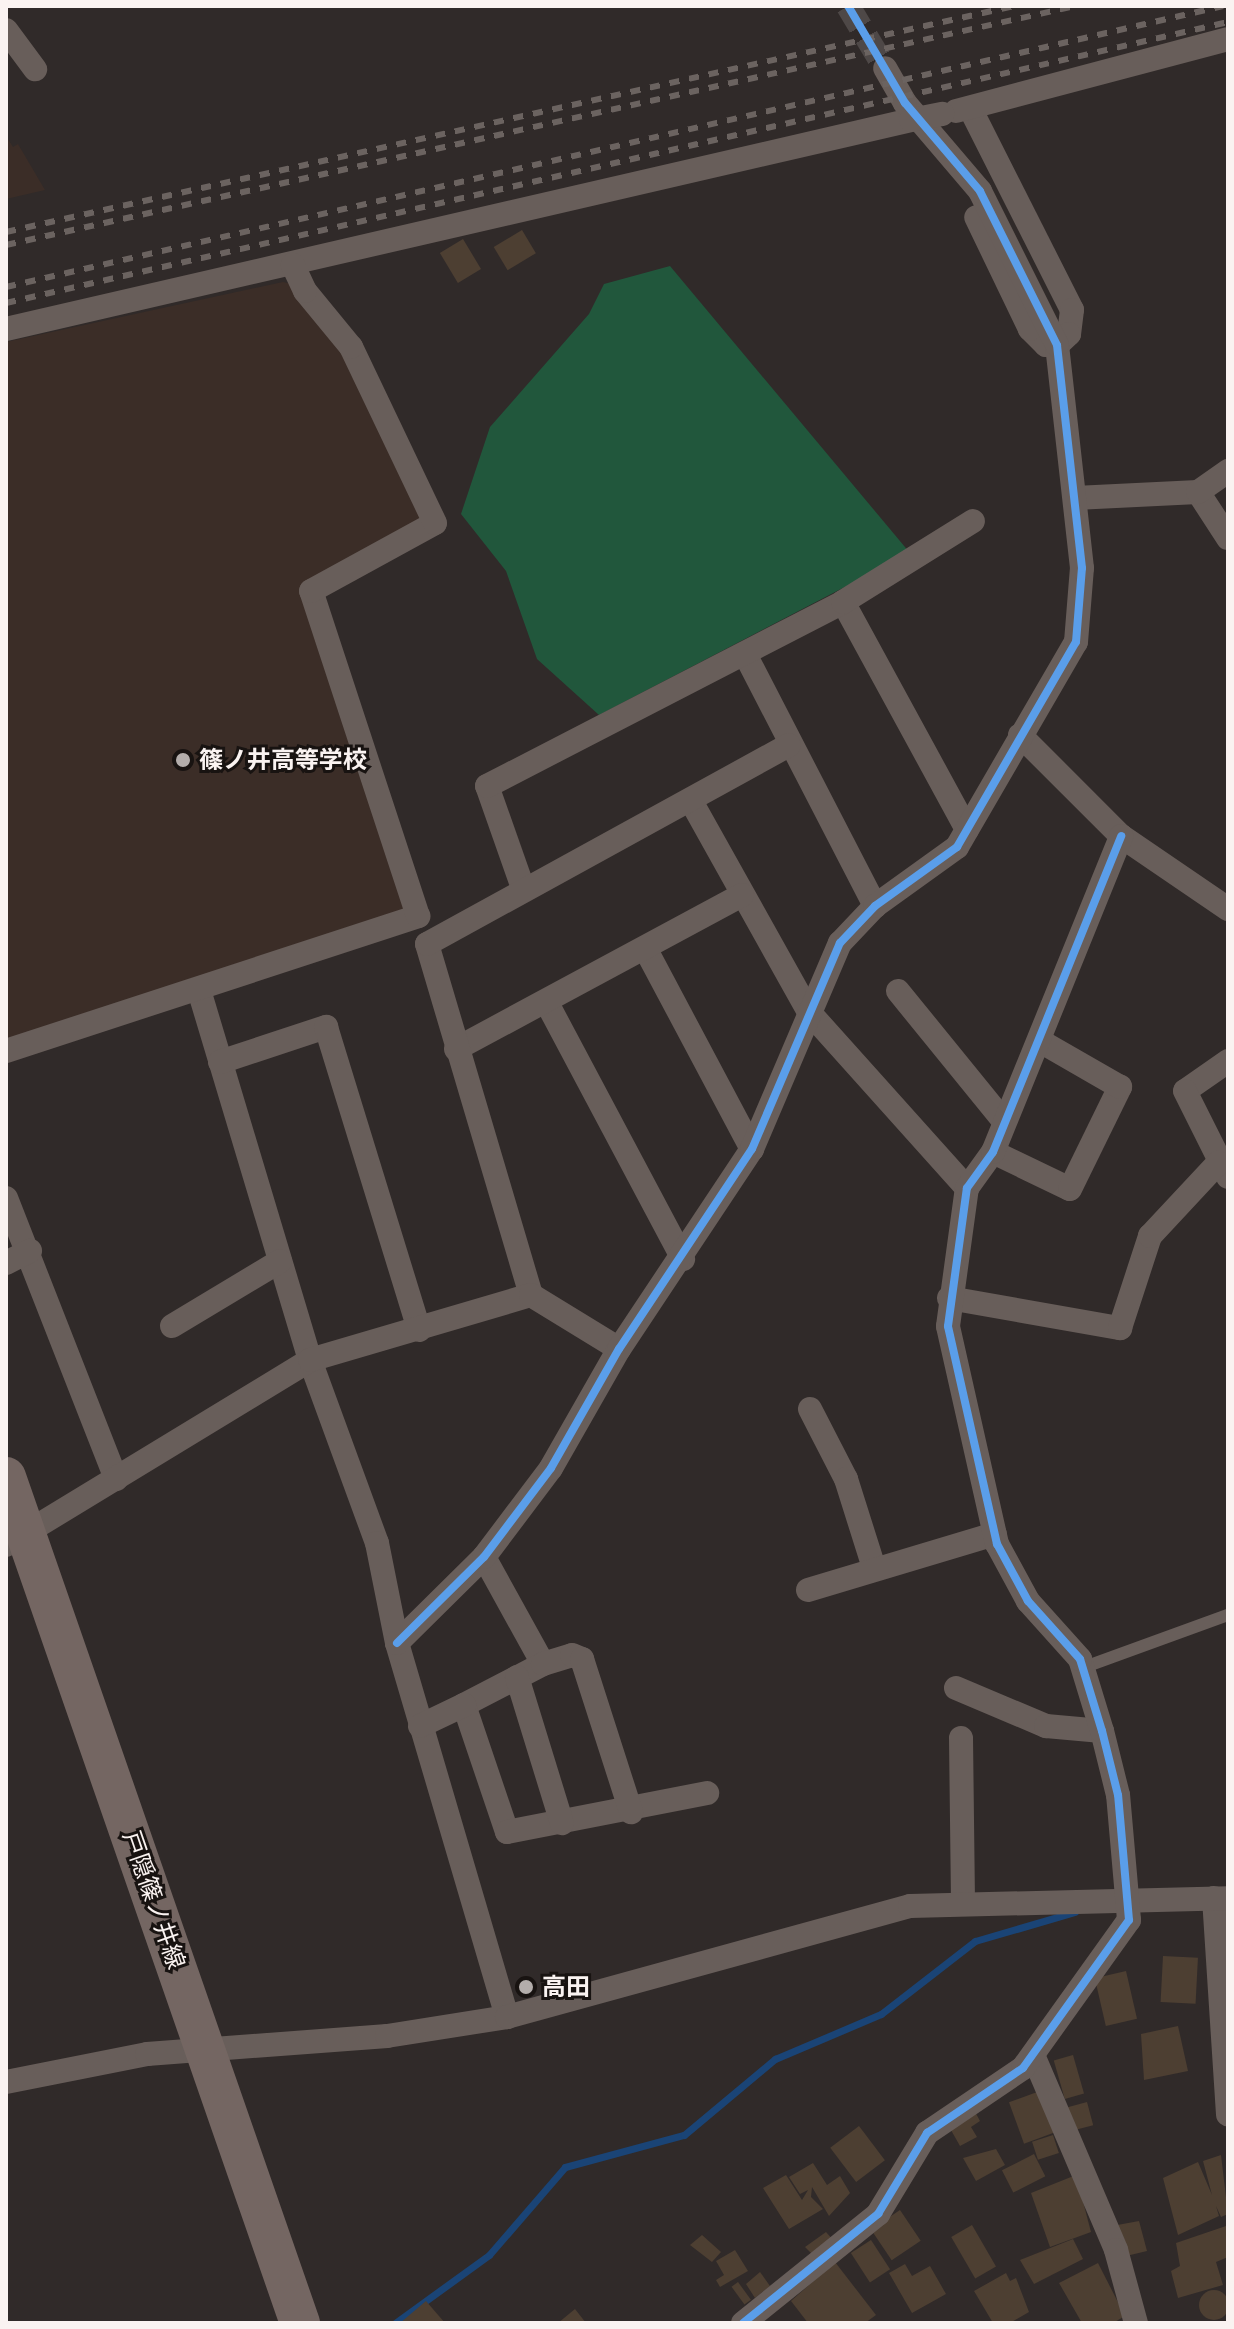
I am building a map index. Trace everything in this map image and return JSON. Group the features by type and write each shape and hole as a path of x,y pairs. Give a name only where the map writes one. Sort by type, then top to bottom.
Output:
{"main road":[{"name":"戸隠篠ノ井線","path":"6,1477 16,1539 205,2048 300,2323"}],"street":[{"path":"6,30 35,69"},
{"path":"6,329 970,108 1228,39"},
{"path":"397,1643 484,1557 551,1468 619,1349 683,1259 752,1149 840,943 875,906 957,847 1076,642 1082,568 1057,345 980,191 905,103 885,68"},
{"path":"907,121 959,189 1030,329 1046,345 1057,345 1069,334 1072,310 970,108"},
{"path":"6,1051 418,916 311,591 435,523 351,347 305,291 293,265"},
{"path":"1075,498 1198,492 1228,471"},
{"path":"1198,492 1228,538"},
{"path":"523,888 487,786 843,602 973,521"},
{"path":"843,602 967,829"},
{"path":"745,654 789,745 875,906"},
{"path":"1020,735 1121,836 1228,909"},
{"path":"619,1349 531,1295 427,944 523,888 691,801 789,745"},
{"path":"691,801 809,1012 967,1188"},
{"path":"743,2323 878,2214 927,2133 994,2091 1033,2055 1129,1920 1130,1897 1118,1795 1102,1731 1082,1668 1028,1601 995,1534 968,1433 949,1298 967,1188 993,1152 1002,1119 1040,1041 1121,836"},
{"path":"456,1049 547,1003 742,895"},
{"path":"645,948 752,1149"},
{"path":"199,990 310,1360 377,1543 397,1643 507,2017"},
{"path":"898,991 1002,1119"},
{"path":"547,1003 683,1259"},
{"path":"220,1062 326,1027 419,1330"},
{"path":"993,1152 1070,1189 1120,1087 1040,1041"},
{"path":"949,1298 1120,1328 1150,1236 1223,1170 1185,1091 1228,1061"},
{"path":"6,1198 30,1251 116,1479"},
{"path":"6,1263 30,1251"},
{"path":"172,1326 280,1261"},
{"path":"16,1539 310,1360 531,1295"},
{"path":"810,1409 846,1479 874,1568"},
{"path":"808,1590 995,1534"},
{"path":"484,1557 543,1664"},
{"path":"420,1726 543,1664 572,1655 582,1659 631,1812"},
{"path":"517,1677 562,1823"},
{"path":"956,1688 1046,1726 1102,1731"},
{"path":"464,1705 507,1832 631,1812 707,1793"},
{"path":"961,1738 963,1904"},
{"path":"6,2082 205,2048 387,2036 507,2017 910,1906 1130,1897 1221,1898 1228,2115"},
{"path":"1033,2055 1116,2250 1136,2323"}],"lane":[{"path":"1082,1668 1228,1615"}],"shaded area":[{"path":"6,136 13,147 18,144 45,190 6,199"},
{"name":"篠ノ井高等学校","path":"283,282 292,284 345,348 424,519 301,585 409,904 405,916 6,1040 6,342"}],"green space":[{"path":"670,266 910,553 599,715 537,659 506,571 461,514 490,427 589,314 604,284"}],"building":[{"path":"522,230 536,253 508,270 494,247"},
{"path":"463,239 481,269 458,283 440,253"},
{"path":"1163,1956 1198,1958 1196,2004 1161,2002"},
{"path":"1126,1971 1137,2019 1106,2026 1095,1978"},
{"path":"1178,2026 1188,2071 1144,2080 1141,2034"},
{"path":"1073,2055 1084,2093 1065,2099 1054,2061"},
{"path":"1040,2091 1055,2132 1024,2144 1009,2102"},
{"path":"1087,2102 1093,2125 1073,2131 1067,2107"},
{"path":"973,2108 980,2121 971,2127 977,2137 960,2146 947,2123"},
{"path":"859,2126 885,2160 856,2182 830,2148"},
{"path":"1053,2135 1059,2153 1038,2160 1032,2142"},
{"path":"996,2149 1005,2165 976,2181 963,2158"},
{"path":"1034,2154 1045,2176 1013,2193 1002,2170"},
{"path":"1221,2155 1228,2214 1221,2217 1216,2206 1219,2216 1178,2235 1163,2178 1198,2162 1212,2195 1203,2161"},
{"path":"813,2163 827,2185 840,2176 850,2193 829,2216 812,2187 811,2197 823,2209 789,2229 763,2188 786,2175 802,2200 808,2190 800,2194 789,2177"},
{"path":"1076,2175 1091,2232 1050,2247 1031,2193"},
{"path":"900,2210 921,2241 892,2260 871,2230"},
{"path":"1139,2221 1147,2251 1122,2257 1112,2226"},
{"path":"972,2225 996,2267 975,2279 951,2237"},
{"path":"1226,2226 1228,2257 1216,2262 1223,2285 1178,2298 1171,2271 1180,2266 1176,2243"},
{"path":"826,2232 834,2241 814,2256 805,2247"},
{"path":"702,2235 721,2252 712,2262 690,2245"},
{"path":"1073,2239 1083,2259 1034,2284 1020,2260"},
{"path":"871,2240 890,2269 870,2282 851,2253"},
{"path":"735,2250 748,2271 720,2287 716,2280 724,2275 716,2261"},
{"path":"835,2262 876,2315 865,2323 808,2323 791,2301"},
{"path":"1098,2263 1125,2316 1113,2323 1082,2323 1059,2283"},
{"path":"905,2264 912,2276 930,2266 946,2294 912,2313 889,2273"},
{"path":"760,2272 770,2286 755,2298 746,2284"},
{"path":"1006,2273 1010,2281 1016,2278 1029,2312 1010,2323 993,2323 974,2291"},
{"path":"738,2282 751,2300 744,2305 732,2287"},
{"path":"1214,2290 1225,2294 1229,2305 1225,2316 1214,2320 1203,2316 1199,2305 1203,2294"},
{"path":"426,2301 445,2323 400,2323"},
{"path":"575,2309 586,2323 558,2323"}],"waterway":[{"path":"395,2323 489,2255 565,2167 684,2135 775,2059 881,2014 975,1941 1075,1912"}],"tunnel":[{"path":"848,6 885,68"}],"railway":[{"path":"6,232 1014,6"},
{"path":"6,245 1075,6"},
{"path":"6,287 1223,6"},
{"path":"6,303 1228,22"}],"cycle path":[{"path":"397,1643 484,1557 551,1468 619,1349 752,1149 840,943 875,906 957,847 1076,642 1082,568 1057,345 980,191 905,103 848,6"},
{"path":"743,2323 878,2214 927,2133 1023,2068 1129,1920 1118,1795 1102,1731 1080,1659 1028,1601 997,1544 948,1326 967,1188 993,1152 1121,836"}],"place":[{"name":"篠ノ井高等学校","path":"183,760"},
{"name":"高田","path":"526,1987"}]}
